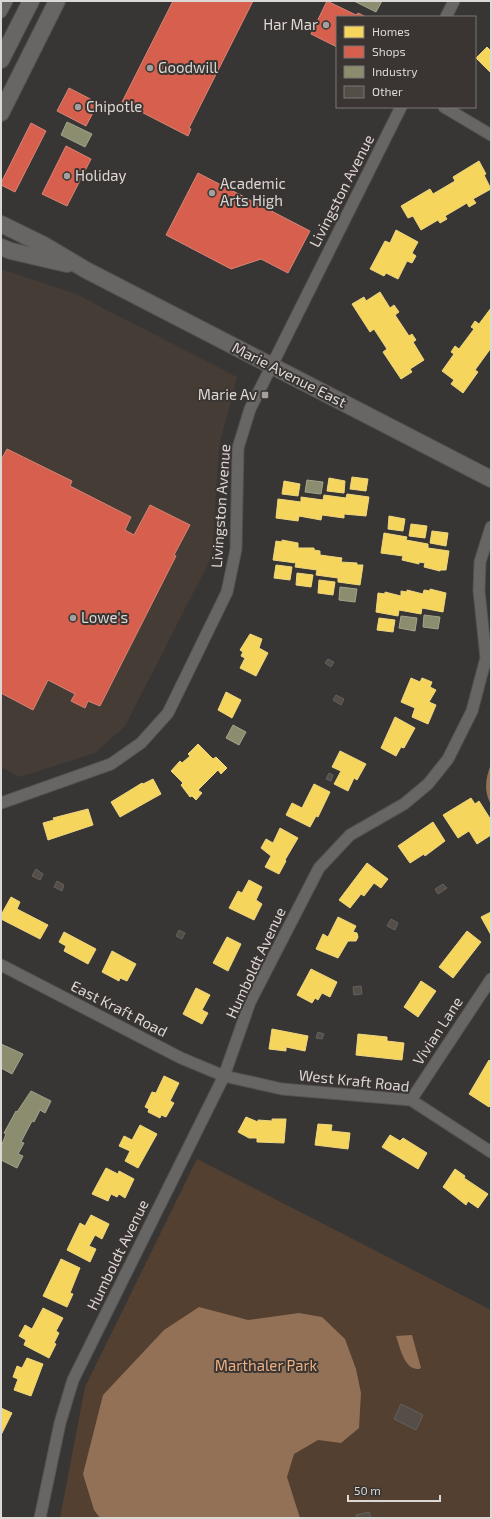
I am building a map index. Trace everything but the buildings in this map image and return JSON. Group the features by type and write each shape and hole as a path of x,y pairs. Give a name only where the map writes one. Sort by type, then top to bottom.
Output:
{"street":[{"path":"1,12 7,1"},
{"path":"1,60 31,1"},
{"path":"1,113 57,1"},
{"path":"446,16 454,1"},
{"name":"Livingston Avenue","path":"1,803 111,764 141,743 168,713 227,592 236,549 238,448 250,409 400,108"},
{"path":"446,108 491,135"},
{"name":"Marie Avenue East","path":"1,224 44,245 86,270 491,479"},
{"name":"Marie Avenue East","path":"1,247 11,251 86,270"},
{"name":"Humboldt Avenue","path":"40,1518 60,1423 73,1380 224,1076 250,1002 319,868 350,835 404,804 428,784 448,759 472,711 486,658 479,591 480,562 491,527"},
{"name":"East Kraft Road","path":"1,965 181,1058 224,1076"},
{"name":"Vivian Lane","path":"411,1100 491,979"},
{"name":"West Kraft Road","path":"224,1076 282,1089 411,1100 491,1152"}],"shaded area":[{"path":"1,269 76,294 237,377 219,446 212,556 125,726 95,753 20,777 1,767"},
{"path":"491,764 491,804 488,799 486,784"},
{"path":"199,1307 248,1320 299,1313 322,1317 345,1339 356,1369 361,1393 359,1428 341,1443 318,1440 294,1454 287,1477 300,1518 100,1518 94,1510 83,1474 103,1395 164,1330"},
{"path":"412,1335 421,1368 419,1369 410,1366 406,1362 396,1336"}],"green space":[{"name":"Marthaler Park","path":"197,1159 491,1310 491,1518 60,1518 85,1387"}],"place":[{"name":"Har Mar","path":"326,25"},
{"name":"Goodwill","path":"150,68"},
{"name":"Chipotle","path":"78,107"},
{"name":"Holiday","path":"67,176"},
{"name":"Academic Arts High","path":"212,193"},
{"name":"Marie Av","path":"265,395"},
{"name":"Lowe's","path":"73,618"}]}
